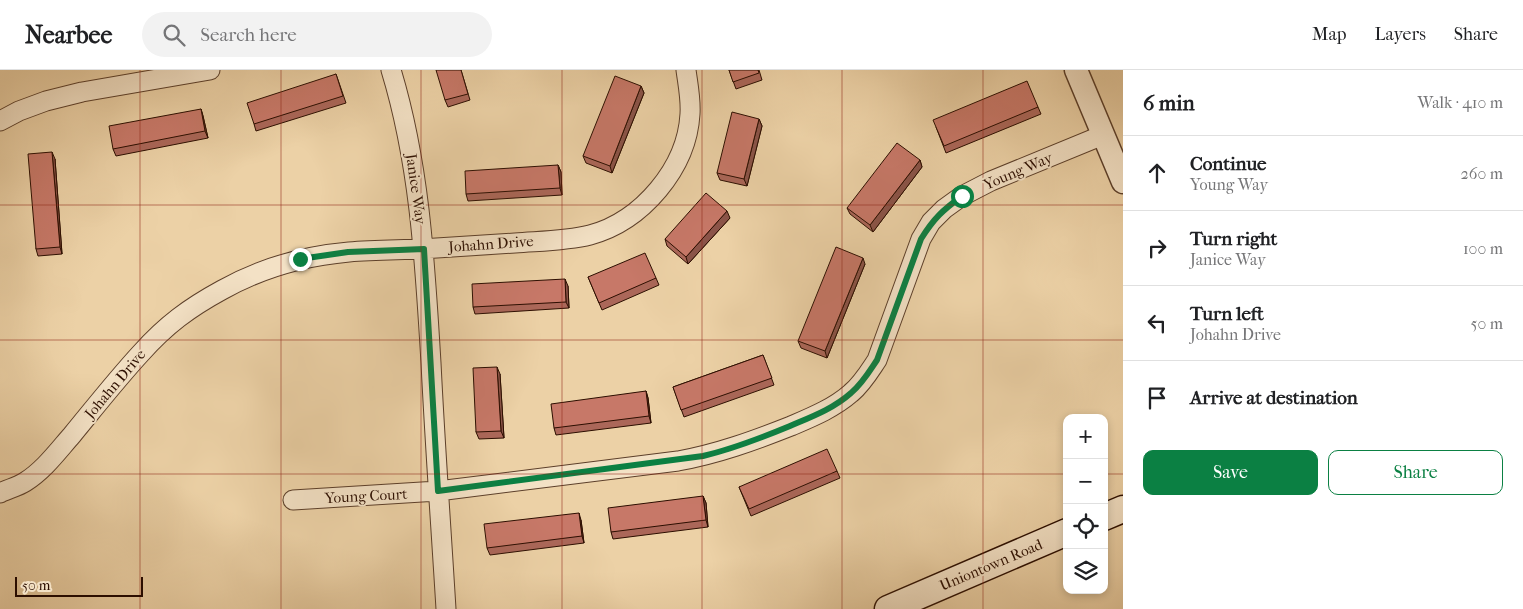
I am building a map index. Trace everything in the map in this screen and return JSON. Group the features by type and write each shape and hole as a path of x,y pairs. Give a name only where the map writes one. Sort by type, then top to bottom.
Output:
{"main road":[{"path":"1108,514 1123,508"},
{"name":"Uniontown Road","path":"888,609 1063,534"}],"street":[{"path":"0,121 19,111 46,101 82,92 210,70"},
{"name":"Janice Way","path":"391,70 405,121 413,162 424,249 446,609"},
{"name":"Johahn Drive","path":"0,493 25,482 48,464 140,353 175,320 200,302 234,282 263,270 300,259 348,252 424,249 575,238 592,234 618,223 642,208 661,187 675,165 685,139 690,116 690,92 686,70"},
{"path":"1076,70 1123,182"},
{"name":"Young Way","path":"438,491 703,456 756,440 830,408 850,394 865,378 877,360 921,239 931,222 944,209 962,196 991,182 1103,135"},
{"name":"Young Court","path":"293,500 438,491"}],"building":[{"path":"436,70 461,70 468,94 445,100"},
{"path":"729,70 758,70 759,73 733,82"},
{"path":"336,74 343,96 254,124 247,103"},
{"path":"615,76 641,86 610,166 583,156"},
{"path":"1027,81 1038,107 944,146 933,120"},
{"path":"201,109 205,131 113,149 109,126"},
{"path":"732,112 759,119 744,179 717,173"},
{"path":"897,143 920,160 870,225 847,208"},
{"path":"52,152 60,247 36,249 28,154"},
{"path":"558,165 560,188 466,194 465,171"},
{"path":"706,193 727,211 686,257 665,239"},
{"path":"836,247 863,258 825,351 798,341"},
{"path":"645,253 656,278 599,303 588,277"},
{"path":"565,279 566,302 473,307 472,284"},
{"path":"763,355 772,378 681,410 673,387"},
{"path":"497,367 501,431 476,432 473,368"},
{"path":"646,391 649,416 554,428 551,404"},
{"path":"827,449 837,471 749,509 739,487"},
{"path":"703,496 706,520 611,532 608,508"},
{"path":"579,513 582,536 487,548 484,524"}],"route":[{"path":"300,259 348,252 424,249 438,491 678,461 703,456 756,440 830,408 850,394 865,378 877,360 921,239 931,222 944,209 962,196"}]}
